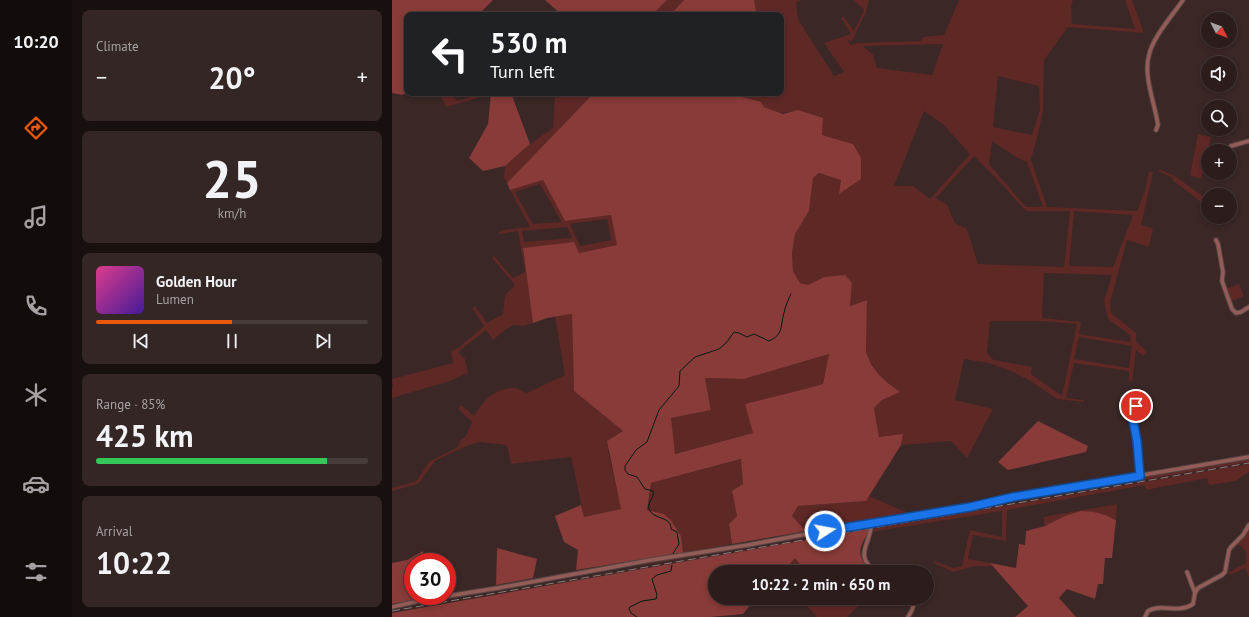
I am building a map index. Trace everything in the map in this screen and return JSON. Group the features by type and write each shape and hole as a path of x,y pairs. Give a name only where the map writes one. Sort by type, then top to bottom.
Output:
{"street":[{"path":"1156,130 1158,125 1148,77 1148,57 1154,42 1183,0"},
{"path":"1237,144 1249,141"},
{"path":"1216,240 1224,272 1222,281 1232,309 1238,313 1249,307"},
{"path":"1140,476 1137,441 1131,410 1136,406 1144,405"},
{"path":"392,607 423,600 970,507 1013,497 1249,457"},
{"path":"869,565 863,554 871,533 871,523"},
{"path":"1145,617 1148,611 1154,608 1172,609 1190,606 1194,602 1196,590 1200,586 1224,572 1229,550 1243,535 1249,525"},
{"path":"1187,572 1195,593"},
{"path":"908,617 914,605"}],"shaded area":[{"path":"392,0 493,0 481,12 404,12 404,94 402,95 392,93"},
{"path":"545,0 667,0 655,12 559,12"},
{"path":"667,0 684,0 673,12 655,12"},
{"path":"684,0 754,0 756,12 673,12"},
{"path":"754,0 802,0 796,2 798,19 834,76 844,72 824,43 851,34 841,18 844,17 854,31 864,10 854,0 869,0 866,12 852,41 847,40 851,45 857,43 921,41 923,37 944,35 959,0 1073,0 1071,6 1072,24 1135,29 1125,0 1132,0 1144,33 1068,27 1044,60 1043,110 1031,160 1047,207 1137,211 1145,191 1149,172 1153,172 1141,225 1153,228 1149,247 1127,240 1110,303 1111,313 1136,333 1136,342 1147,351 1143,356 1136,350 1132,382 1129,380 1129,371 1074,363 1066,398 1084,400 1084,402 1057,399 1029,380 1011,371 989,363 964,359 955,400 993,409 967,458 951,441 901,445 903,435 879,437 874,408 882,400 900,392 879,375 871,364 866,352 867,300 850,306 852,283 824,277 808,285 800,283 793,271 792,253 795,234 809,211 813,178 819,173 841,180 839,194 853,144 822,135 796,111 780,113 737,96 784,96 784,12 756,12","holes":["943,44 932,75 877,68 873,55 863,46","998,76 1039,86 1040,110 1032,135 993,127","924,111 944,125 970,154 930,199 913,186 894,186","992,141 1016,157 1027,162 1043,207 1026,207 989,164","974,156 1026,211 1070,211 1064,267 978,264 967,229 955,223 947,205 936,198","1074,211 1133,215 1113,267 1069,266","1044,273 1112,275 1104,301 1108,319 1131,336 1130,342 1079,334 1081,322 1042,318","990,321 1041,321 1077,324 1062,396 1031,374 1032,367 994,360 987,352","1079,337 1132,346 1129,368 1074,359"]},
{"path":"440,96 453,96 457,101 474,96 483,96 481,97 446,107"},
{"path":"491,96 512,96 530,144 505,166 483,171 469,158 488,124"},
{"path":"555,96 591,96 507,183 504,178 505,166 530,144 553,128"},
{"path":"591,96 738,96 761,102 764,107 783,114 798,110 823,118 822,135 853,144 861,158 861,179 839,194 841,180 819,173 813,178 809,211 795,234 792,253 793,271 800,283 808,285 824,277 845,275 852,283 850,306 867,300 866,352 871,364 879,375 900,392 882,400 874,408 879,437 903,434 901,445 866,501 798,506 792,516 806,531 732,544 729,524 737,516 732,491 743,484 741,459 651,483 647,510 664,514 671,520 681,536 683,553 576,570 578,550 564,542 555,516 581,505 584,517 621,509 607,441 623,431 574,391 572,314 547,318 533,323 523,248 574,242 579,253 617,245 611,215 565,221 543,180 510,190 507,183","holes":["829,354 823,384 745,404 753,433 675,454 671,418 711,410 705,378 744,379"]},
{"path":"1198,134 1201,136 1211,137 1209,144 1201,144 1201,179 1190,175"},
{"path":"1159,169 1175,176 1201,195 1201,202 1172,180 1173,178 1158,171"},
{"path":"543,180 565,221 611,215 617,245 579,253 523,248 533,323 524,326 514,325 493,340 486,330 458,352 465,359 468,373 450,381 392,398 392,379 453,363 451,351 458,348 484,326 472,308 475,306 487,323 503,314 505,295 515,285 492,258 494,256 513,278 525,272 518,231 499,234 499,232 503,230 530,227 510,190","holes":["540,184 561,221 561,222 533,224 515,192","607,219 611,240 580,246 570,224","567,227 572,238 524,242 522,231"]},
{"path":"1239,284 1244,296 1228,302 1223,290"},
{"path":"572,314 574,391 623,431 608,451 622,509 584,517 571,457 511,464 507,445 479,442 464,447 435,461 419,483 392,491 392,488 414,482 418,479 429,462 456,448 460,443 459,442 466,436 472,422 458,409 461,405 474,416 486,400 496,392 509,388 516,388 527,393 565,375 555,317"},
{"path":"829,354 823,384 805,389 753,433 675,454 670,418 711,409 705,378 744,379"},
{"path":"1038,421 1088,446 1086,452 1008,470 998,462"},
{"path":"742,459 743,484 732,491 737,516 729,524 732,544 683,553 681,536 671,520 647,510 651,483"},
{"path":"1249,459 1249,462 871,526 872,523"},
{"path":"1249,464 1249,472 1236,481 1209,485 1207,478 1146,490 1145,485 1007,510 1006,541 973,535 968,559 990,563 992,566 975,566 953,572 934,563 935,561 953,568 962,566 970,530 1002,537 1002,511 871,532 871,529"},
{"path":"869,496 910,514 806,531 792,516 798,506 866,501"},
{"path":"1117,504 1116,520 1095,513 1079,512 1045,526 1043,517"},
{"path":"1081,511 1099,513 1116,520 1112,558 1105,558 1103,584 1098,584 1095,599 1067,589 1059,598 1076,617 1015,617 1028,606 990,563 1016,568 1019,544 1025,545 1026,531 1045,526 1065,516"},
{"path":"868,524 869,527 643,565 647,562"},
{"path":"1249,527 1249,577 1245,568 1230,575 1228,573 1246,563 1244,549 1236,544"},
{"path":"869,529 860,552 862,560 866,565 800,565 795,558 789,565 708,565 708,605 750,605 743,614 710,617 392,617 392,613 437,605 456,605 456,602"},
{"path":"497,548 537,559 533,578 496,585"},
{"path":"795,558 800,565 789,565"},
{"path":"404,561 404,602 392,604 392,563"},
{"path":"806,605 858,606 847,617 817,617"}],"waterway":[{"path":"672,555 679,544 677,532 671,529 669,522 651,512 649,506 653,496 653,491 645,489 637,477 628,474 625,470 625,466 636,450 647,442 659,410 679,386 680,371 695,357 719,349 726,343 734,332 747,337 754,334 769,341 777,336 781,329 785,308 791,294"},
{"path":"637,617 631,613 629,609 630,607 642,601 656,599 657,595 652,579 657,575 671,571 672,565"}],"railway":[{"path":"392,611 1249,463"}],"route":[{"path":"825,531 970,507 1013,497 1140,476 1137,441 1131,410 1136,406"}]}
